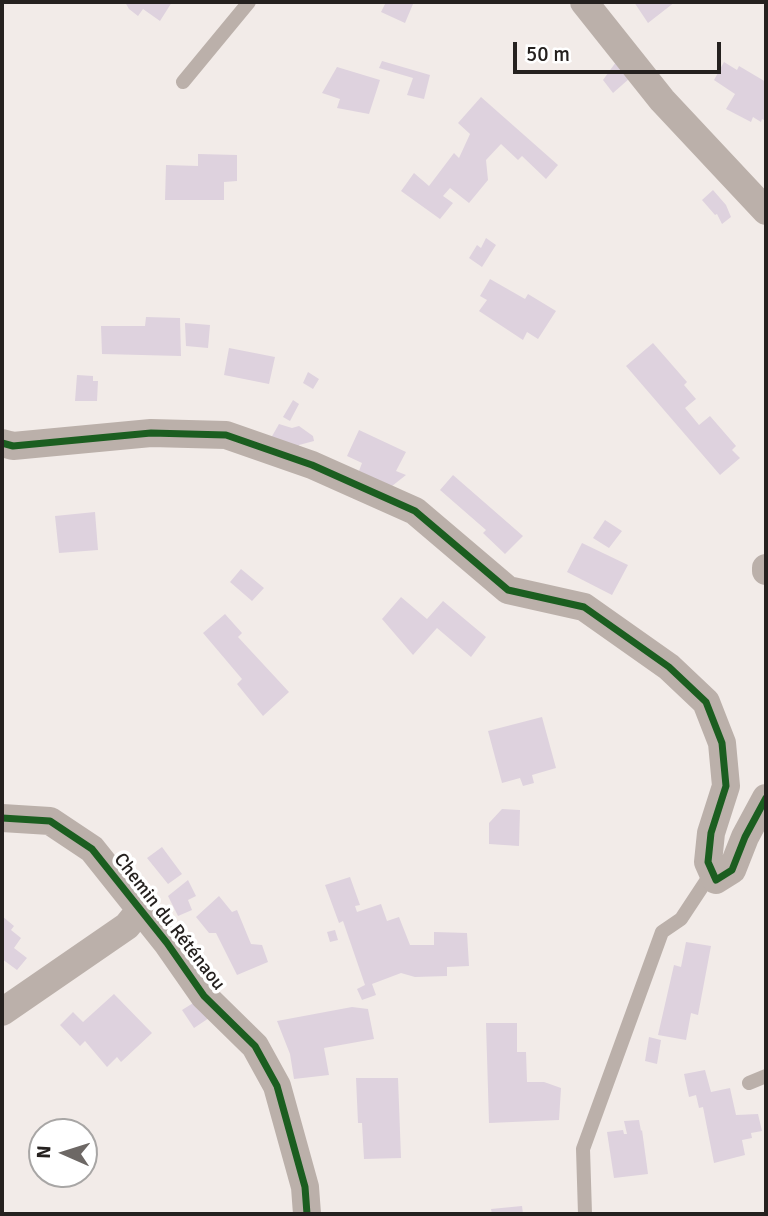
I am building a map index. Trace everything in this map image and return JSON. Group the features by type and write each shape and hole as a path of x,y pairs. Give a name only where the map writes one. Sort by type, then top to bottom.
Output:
{"street":[{"path":"584,2 662,100 766,211"},
{"path":"2,443 13,446 151,433 226,435 312,465 415,511 508,590 584,607 670,667 706,702 722,743 726,786 711,832 708,862 716,880 732,870 745,837 766,798"},
{"name":"Chemin du Réténaou","path":"2,818 50,821 92,849 167,943 204,996 256,1046 277,1086 306,1187 307,1214"},
{"path":"2,1012 127,926 140,910"}],"lane":[{"path":"183,82 249,2"},
{"path":"585,1214 583,1149 662,932 681,919 712,872"},
{"path":"749,1083 766,1076"}],"building":[{"path":"125,2 172,2 160,21 143,9 138,16"},
{"path":"386,2 413,4 405,23 381,12"},
{"path":"634,2 675,2 648,23"},
{"path":"382,61 430,75 424,99 407,95 413,78 379,68"},
{"path":"616,62 630,78 613,93 603,80"},
{"path":"724,62 737,70 739,66 766,82 766,121 762,119 761,122 753,117 751,122 726,109 735,94 714,80"},
{"path":"337,67 380,80 369,114 337,108 340,99 322,93"},
{"path":"481,97 558,165 546,179 522,156 518,160 501,144 486,160 488,180 469,203 450,188 443,196 453,203 440,219 401,191 414,173 429,186 454,153 459,158 470,134 458,123"},
{"path":"198,154 237,155 237,181 224,182 224,200 165,200 166,165 198,166"},
{"path":"713,190 726,205 731,217 722,224 717,214 702,200"},
{"path":"486,238 496,245 482,267 469,258 477,245 481,248"},
{"path":"490,279 525,299 528,294 556,311 538,339 527,332 523,340 479,311 487,300 480,296"},
{"path":"146,317 180,318 181,356 102,354 101,326 145,326"},
{"path":"185,323 210,325 208,348 186,346"},
{"path":"653,343 687,382 684,385 696,399 685,408 699,425 710,416 736,446 732,450 740,458 720,475 626,366"},
{"path":"229,348 275,357 269,384 224,375"},
{"path":"308,372 319,379 313,389 303,383"},
{"path":"77,375 93,376 93,381 98,381 97,401 75,401"},
{"path":"293,400 299,404 290,421 283,417"},
{"path":"279,424 292,428 299,426 313,436 314,441 299,445 298,456 267,445"},
{"path":"359,430 406,452 396,471 406,475 387,490 357,476 362,463 347,456"},
{"path":"453,475 523,536 505,554 483,533 486,530 440,490"},
{"path":"95,512 98,550 59,553 55,516"},
{"path":"605,520 622,531 609,548 593,538"},
{"path":"582,543 628,565 612,595 567,572"},
{"path":"241,569 264,588 252,601 230,582"},
{"path":"401,597 427,619 443,601 486,637 471,657 437,628 413,655 382,619"},
{"path":"225,614 242,633 238,637 289,692 263,716 237,684 242,679 203,633"},
{"path":"542,717 556,768 532,775 534,783 523,786 520,778 502,783 488,731"},
{"path":"502,809 520,810 519,846 489,844 489,823"},
{"path":"162,847 182,874 168,884 147,858"},
{"path":"350,877 360,905 355,906 357,912 381,904 387,921 399,917 410,945 434,945 434,932 467,933 469,966 447,967 447,976 415,977 401,973 372,984 376,995 362,1000 357,989 365,985 343,921 339,923 325,885"},
{"path":"188,880 196,896 188,900 192,910 178,916 168,896"},
{"path":"219,896 232,912 237,910 251,944 262,945 268,962 237,975 216,933 209,933 196,917"},
{"path":"2,916 14,926 11,930 21,938 14,948 27,958 17,970 2,959"},
{"path":"335,930 338,940 330,942 327,932"},
{"path":"686,942 711,946 698,1015 691,1013 686,1040 658,1035 674,965 681,967"},
{"path":"114,994 152,1033 121,1062 117,1057 107,1067 85,1041 80,1046 60,1025 73,1012 83,1022"},
{"path":"198,1000 209,1018 194,1028 182,1010"},
{"path":"352,1007 368,1009 374,1039 324,1048 329,1075 294,1079 290,1054 277,1021"},
{"path":"486,1023 517,1023 517,1052 526,1052 527,1082 544,1082 561,1088 559,1120 489,1123"},
{"path":"649,1037 661,1040 657,1064 645,1061"},
{"path":"705,1070 711,1092 730,1088 736,1115 758,1114 762,1131 751,1133 752,1138 742,1140 745,1155 714,1163 703,1107 699,1108 696,1095 689,1097 684,1074"},
{"path":"356,1078 398,1078 401,1158 364,1159 362,1123 358,1123"},
{"path":"639,1120 648,1174 614,1178 607,1132 623,1130 624,1134 627,1134 624,1121"},
{"path":"522,1206 523,1214 492,1214 491,1209"}],"cycle path":[{"path":"2,443 13,446 151,433 226,435 312,465 415,511 508,590 584,607 669,667 706,702 722,743 726,786 711,833 708,862 716,880 732,870 745,837 766,798"},
{"path":"2,818 50,821 92,849 167,943 204,996 255,1046 277,1086 305,1187 307,1214"}]}
